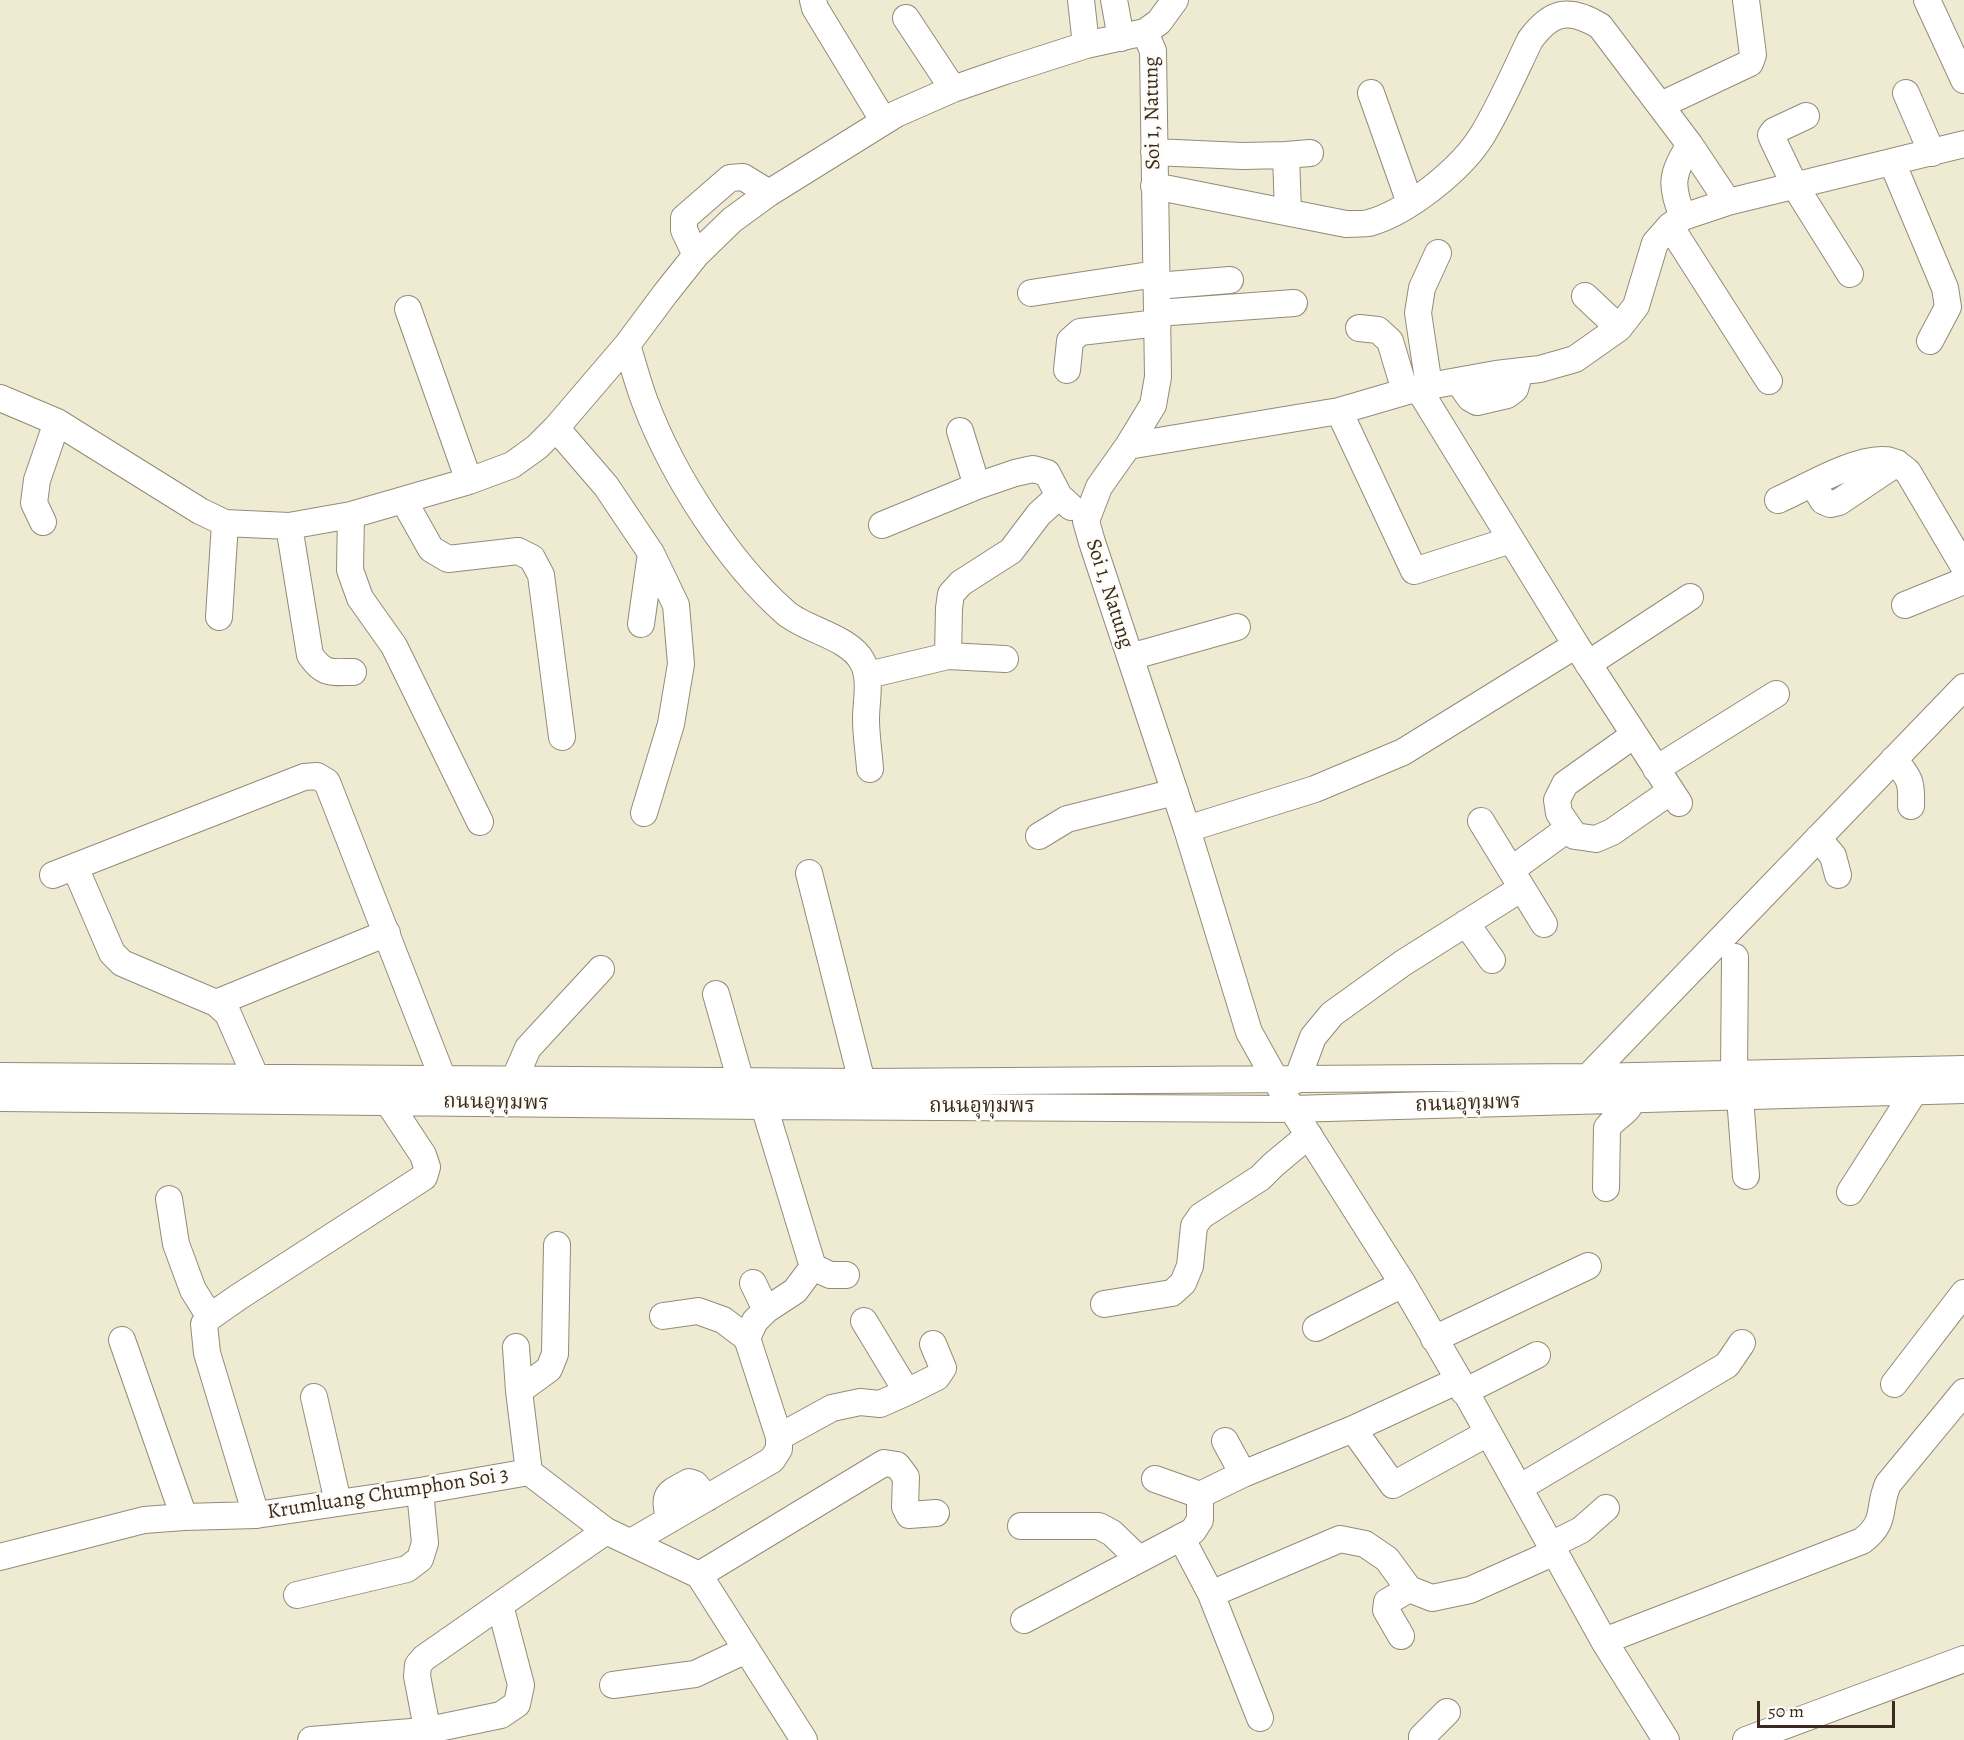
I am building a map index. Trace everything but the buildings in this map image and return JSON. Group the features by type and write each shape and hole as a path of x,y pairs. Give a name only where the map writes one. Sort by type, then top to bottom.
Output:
{"street":[{"path":"813,0 814,8 883,120"},
{"path":"1081,0 1086,45"},
{"name":"Soi 1, Natung","path":"1114,0 1133,35 1153,51 1158,377 1153,405 1099,487 1086,521 1187,829 1249,1032 1286,1080 1292,1109 1403,1284 1604,1641 1666,1740"},
{"path":"0,398 57,422 200,511 225,523 289,525 351,515 469,481 512,465 537,447 627,345 696,255 732,220 769,193 883,120 953,89 1086,45 1133,35 1159,21 1175,0"},
{"path":"1661,105 1750,63 1753,55 1746,0"},
{"path":"1928,0 1964,80"},
{"path":"1154,186 1346,224 1367,223 1387,216 1410,203 1450,172 1482,135 1530,40 1540,26 1551,17 1565,14 1577,15 1600,26 1661,105 1728,202"},
{"path":"906,18 953,89"},
{"path":"1371,93 1410,203"},
{"path":"1906,93 1932,153"},
{"path":"1806,116 1774,130 1771,135 1795,186 1850,273"},
{"path":"1690,145 1679,161 1674,176 1676,221 1769,381"},
{"path":"1128,446 1339,411 1417,388 1540,369 1575,359 1619,328 1636,306 1655,243 1676,221 1728,202 1963,146"},
{"path":"1154,152 1242,156 1298,154 1288,212"},
{"path":"1892,162 1945,288 1948,307 1930,341"},
{"path":"696,255 684,230 684,218 730,178 743,177 769,193"},
{"path":"1417,388 1418,313 1422,288 1438,253"},
{"path":"1031,293 1156,280 1230,280"},
{"path":"1585,296 1619,328"},
{"path":"1068,370 1070,341 1080,332 1157,318 1294,303"},
{"path":"408,309 469,481"},
{"path":"1359,328 1378,330 1390,341 1510,540 1675,797 1596,839 1575,836 1559,813 1557,800 1565,784 1634,735"},
{"path":"627,345 645,401 664,446 726,548 755,582 788,614 852,649 862,660 868,675 866,720 870,769"},
{"path":"1339,411 1414,572 1510,540"},
{"path":"42,522 34,503 37,480 57,422"},
{"path":"556,428 606,486 651,553 676,605 681,664 671,724 644,813"},
{"path":"960,431 977,486"},
{"path":"1778,500 1862,462 1884,459 1897,463 1908,472 1964,567"},
{"path":"882,525 977,486 1033,469 1047,473 1059,496 1086,521"},
{"path":"948,656 951,594 961,583 1011,551 1039,514 1059,496"},
{"path":"404,501 431,549 448,559 518,551 532,558 541,575 562,737"},
{"path":"351,515 350,570 360,598 394,646 480,822"},
{"path":"219,617 225,523"},
{"path":"289,525 310,655 319,668 332,672 353,672"},
{"path":"641,624 651,553"},
{"path":"1905,605 1964,581"},
{"path":"1187,829 1315,789 1403,752 1690,597"},
{"path":"1130,657 1237,627"},
{"path":"868,675 948,656 1005,659"},
{"path":"1588,1077 1964,687"},
{"path":"1656,769 1776,694"},
{"path":"1894,759 1906,774 1911,785 1911,806"},
{"path":"256,1078 228,1014 216,1003 122,963 112,953 64,871 304,777 317,776 327,782 443,1079"},
{"path":"1039,836 1067,819 1175,792"},
{"path":"1481,821 1544,924"},
{"path":"1286,1080 1313,1037 1332,1014 1402,963 1466,923 1569,828"},
{"path":"1818,838 1833,856 1838,875"},
{"path":"808,873 862,1082"},
{"path":"1466,923 1492,960"},
{"path":"216,1003 387,933"},
{"path":"1735,957 1737,1085 1746,1176"},
{"path":"514,1080 528,1048 601,969"},
{"path":"716,994 741,1082"},
{"name":"ถนนอุทุมพร","path":"0,1098 1292,1109 1633,1100 1737,1085 1964,1070"},
{"name":"ถนนอุทุมพร","path":"0,1076 741,1082 1588,1077 1914,1092 1964,1090"},
{"path":"1850,1192 1914,1092"},
{"path":"1606,1188 1607,1128 1612,1121 1630,1108 1633,1100"},
{"path":"256,1515 207,1353 204,1324 210,1317 424,1177 427,1167 423,1155 388,1102"},
{"path":"764,1106 813,1267 830,1275 846,1275"},
{"path":"1104,1304 1172,1293 1183,1283 1190,1266 1194,1226 1201,1216 1260,1178 1309,1135"},
{"path":"169,1199 176,1244 193,1290 210,1317"},
{"path":"519,1391 549,1369 555,1354 557,1245"},
{"path":"1434,1339 1588,1266"},
{"path":"747,1338 755,1321 766,1310 795,1291 813,1267"},
{"path":"753,1283 766,1310"},
{"path":"1316,1328 1403,1284"},
{"path":"1894,1384 1964,1293"},
{"path":"631,1542 772,1460 778,1449 779,1437 747,1338 723,1320 698,1311 663,1316"},
{"path":"864,1321 907,1392"},
{"path":"122,1340 184,1517"},
{"path":"1519,1488 1727,1365 1742,1343"},
{"path":"779,1437 832,1408 860,1402 880,1404 937,1377 943,1368 933,1344"},
{"path":"516,1347 529,1472"},
{"path":"1155,1479 1200,1495 1243,1474 1537,1355"},
{"path":"1604,1641 1862,1541 1873,1533 1878,1524 1882,1515 1883,1494 1888,1484 1964,1392"},
{"path":"314,1397 338,1502"},
{"path":"1353,1429 1393,1485 1488,1432"},
{"path":"1225,1441 1243,1474"},
{"path":"804,1740 699,1575 884,1463 897,1465 906,1477 905,1507 909,1515 936,1513"},
{"name":"Krumluang Chumphon Soi 3","path":"0,1557 144,1521 184,1517 256,1515 420,1491 529,1472 606,1531 699,1575"},
{"path":"297,1595 408,1569 420,1559 425,1543 420,1491"},
{"path":"1024,1620 1193,1531 1200,1520 1200,1495"},
{"path":"1211,1594 1340,1539 1365,1544 1387,1559 1409,1589 1432,1598 1470,1590 1553,1549 1581,1530 1606,1508"},
{"path":"1021,1526 1099,1526 1112,1533 1138,1558"},
{"path":"437,1735 426,1723 417,1676 418,1665 424,1658 606,1531"},
{"path":"1181,1537 1211,1594 1260,1718"},
{"path":"1401,1636 1386,1610 1387,1602 1409,1589"},
{"path":"311,1740 437,1735 501,1715 517,1704 521,1685 500,1605"},
{"path":"613,1685 695,1674 746,1650"},
{"path":"1746,1740 1964,1659"},
{"path":"1422,1740 1422,1737 1446,1712"}]}
